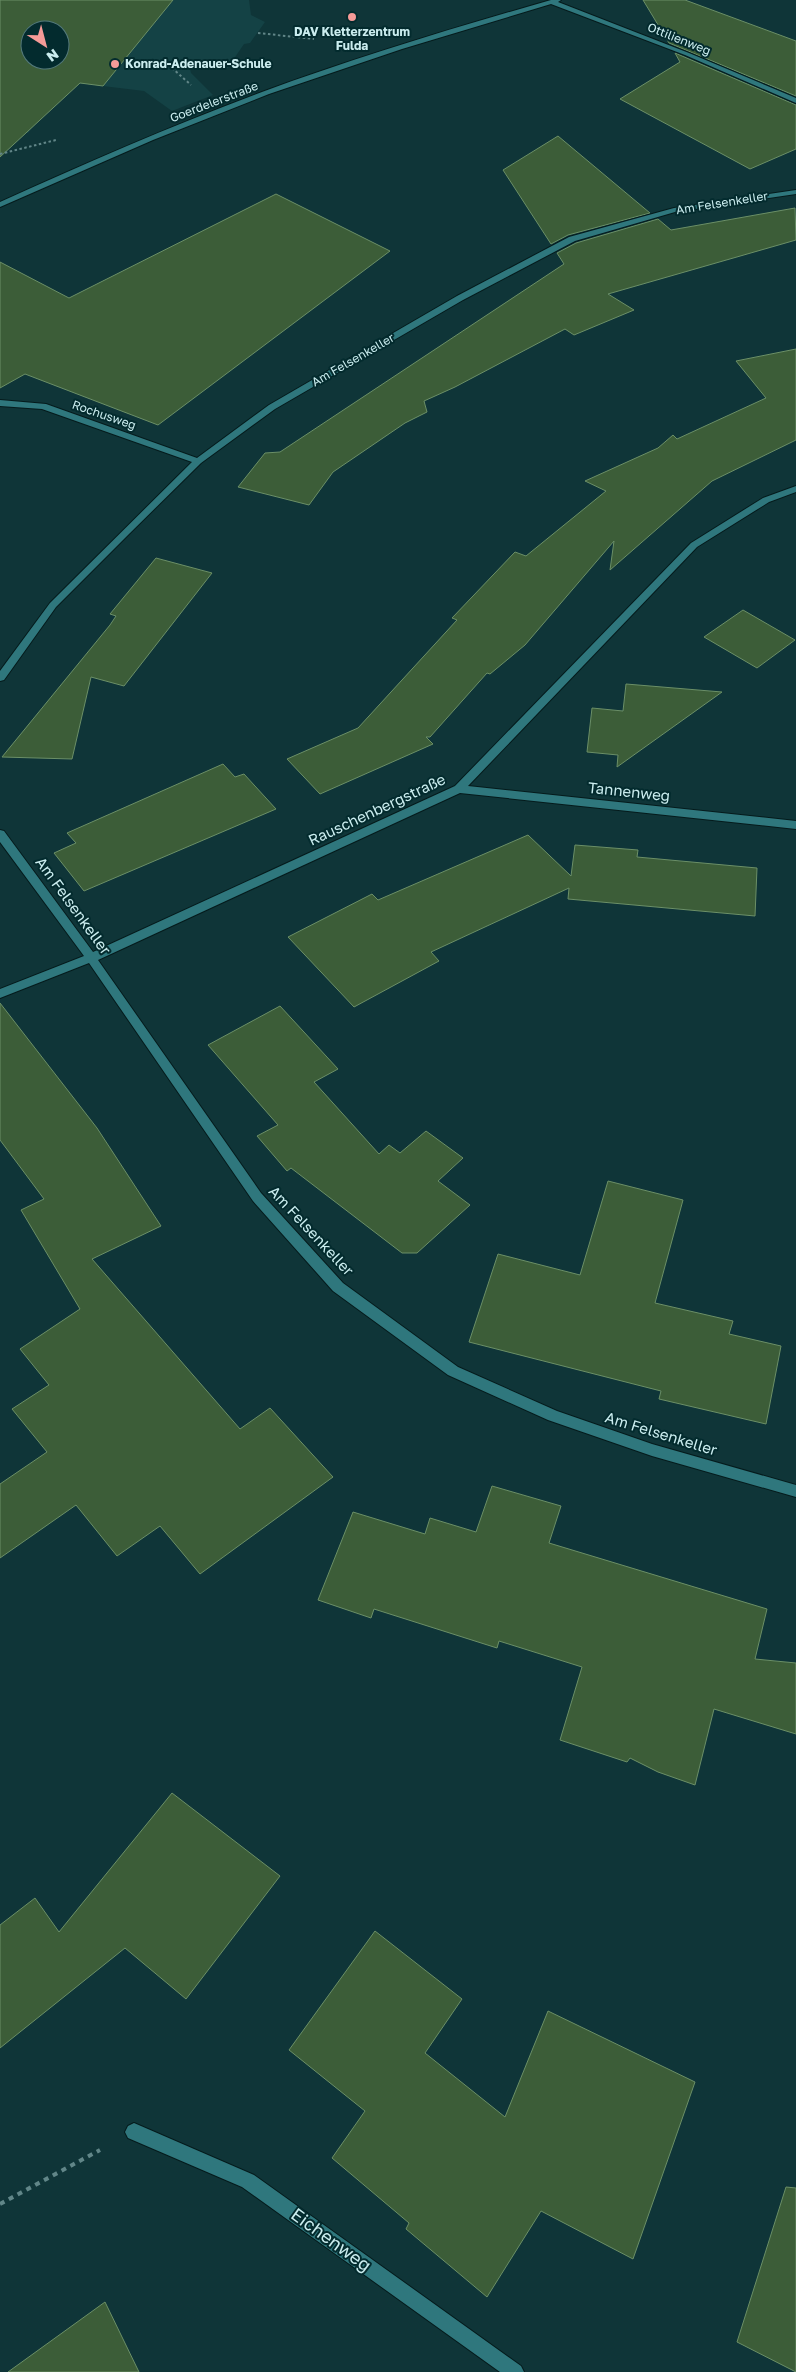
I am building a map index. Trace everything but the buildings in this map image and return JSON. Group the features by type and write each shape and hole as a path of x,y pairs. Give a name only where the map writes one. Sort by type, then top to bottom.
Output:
{"street":[{"name":"Ottilienweg","path":"555,1 688,54 796,101"},
{"name":"Goerdelerstraße","path":"0,205 111,155 304,79 393,49 555,1"},
{"name":"Am Felsenkeller","path":"0,678 53,605 198,461 272,407 460,298 572,239 674,210 796,192"},
{"name":"Rochusweg","path":"0,403 43,406 198,461"},
{"name":"Rauschenbergstraße","path":"0,994 92,958 460,789 694,545 766,500 796,489"},
{"name":"Tannenweg","path":"460,789 796,825"},
{"name":"Am Felsenkeller","path":"0,834 92,958 257,1197 338,1287 453,1371 553,1416 634,1444 796,1491"},
{"name":"Eichenweg","path":"134,2132 248,2181 515,2372"}],"path":[{"path":"258,33 315,39"},
{"path":"0,2204 134,2132"}],"shaded area":[{"name":"Konrad-Adenauer-Schule","path":"0,0 249,0 251,15 265,22 250,43 244,44 227,69 190,69 191,73 213,95 172,111 144,91 70,82 28,133 0,130"}],"place":[{"name":"DAV Kletterzentrum Fulda","path":"352,17"},
{"name":"Konrad-Adenauer-Schule","path":"115,64"}]}
